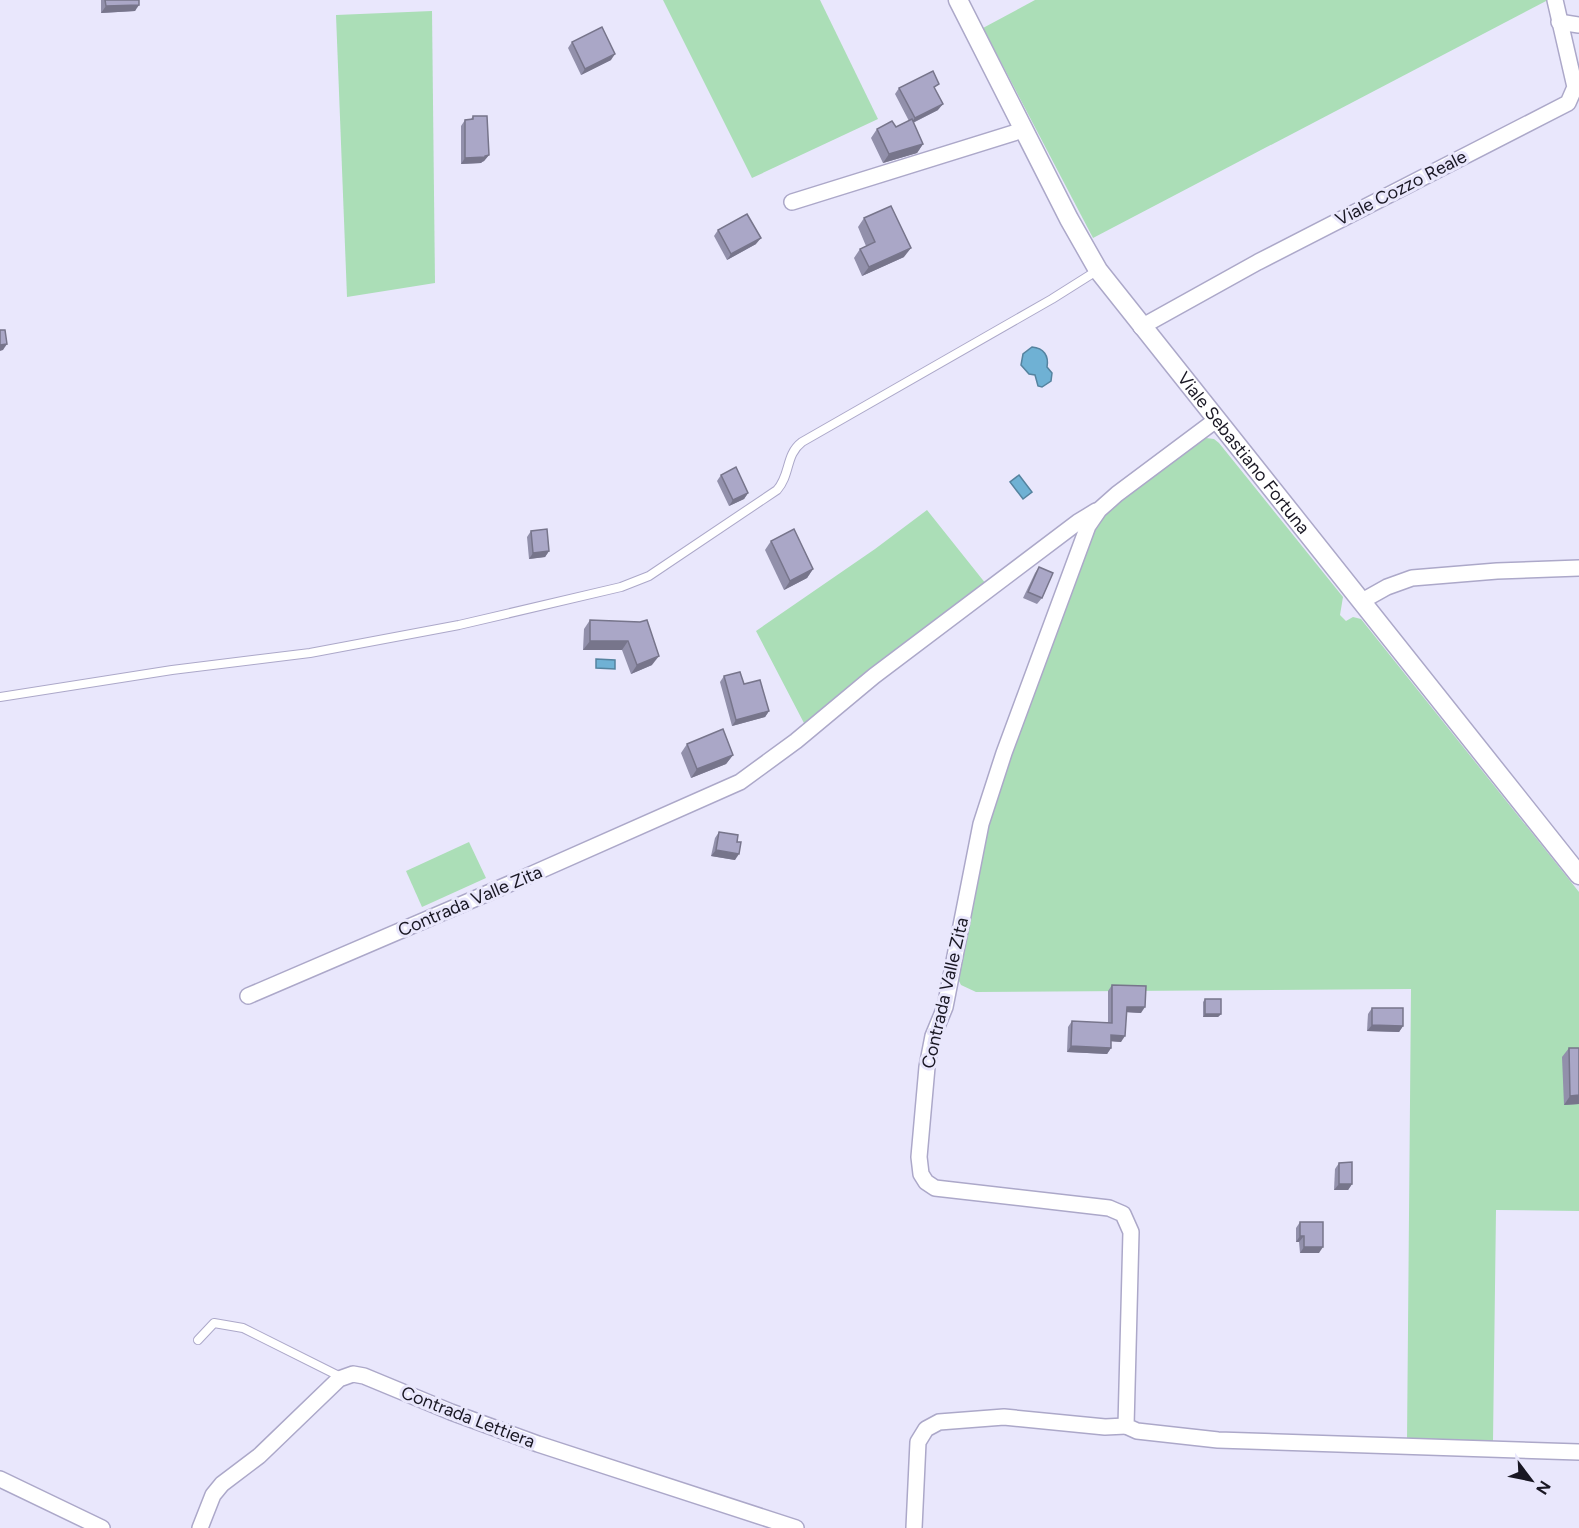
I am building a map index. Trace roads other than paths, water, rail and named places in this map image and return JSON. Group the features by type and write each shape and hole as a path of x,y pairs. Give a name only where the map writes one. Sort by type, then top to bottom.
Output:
{"street":[{"name":"Viale Sebastiano Fortuna","path":"958,0 1068,219 1098,270 1579,875"},
{"name":"Viale Cozzo Reale","path":"1142,327 1258,262 1568,103 1575,87 1555,0"},
{"path":"1559,22 1579,25"},
{"path":"792,202 1023,130"},
{"name":"Contrada Valle Zita","path":"1126,1426 1131,1232 1123,1214 1109,1208 935,1188 926,1182 921,1174 919,1157 927,1067 933,1036 945,1007 981,824 1004,753 1088,526 1099,510 1116,494 1216,420"},
{"name":"Contrada Valle Zita","path":"248,996 540,871 740,782 1078,522 1099,510"},
{"path":"1362,601 1387,587 1412,578 1579,568"},
{"name":"Contrada Lettiera","path":"343,1377 353,1374 364,1376 451,1412 538,1444 796,1528"},
{"path":"200,1528 213,1495 222,1484 259,1456 343,1377"},
{"path":"914,1528 918,1442 926,1429 939,1422 1004,1417 1105,1427 1126,1426 1137,1431 1218,1440 1579,1452"},
{"path":"0,1479 102,1528"}],"lane":[{"path":"0,697 172,670 310,653 459,625 621,587 649,576 777,490 786,477 790,455 802,442 1052,299 1098,270"},
{"path":"198,1340 214,1323 243,1328 343,1377"}],"water":[{"path":"1032,347 1045,353 1047,367 1052,373 1051,381 1042,387 1038,386 1035,375 1029,374 1021,365 1023,354"},
{"path":"1019,475 1032,492 1023,499 1010,482"},
{"path":"596,659 615,660 615,669 596,668"}]}
